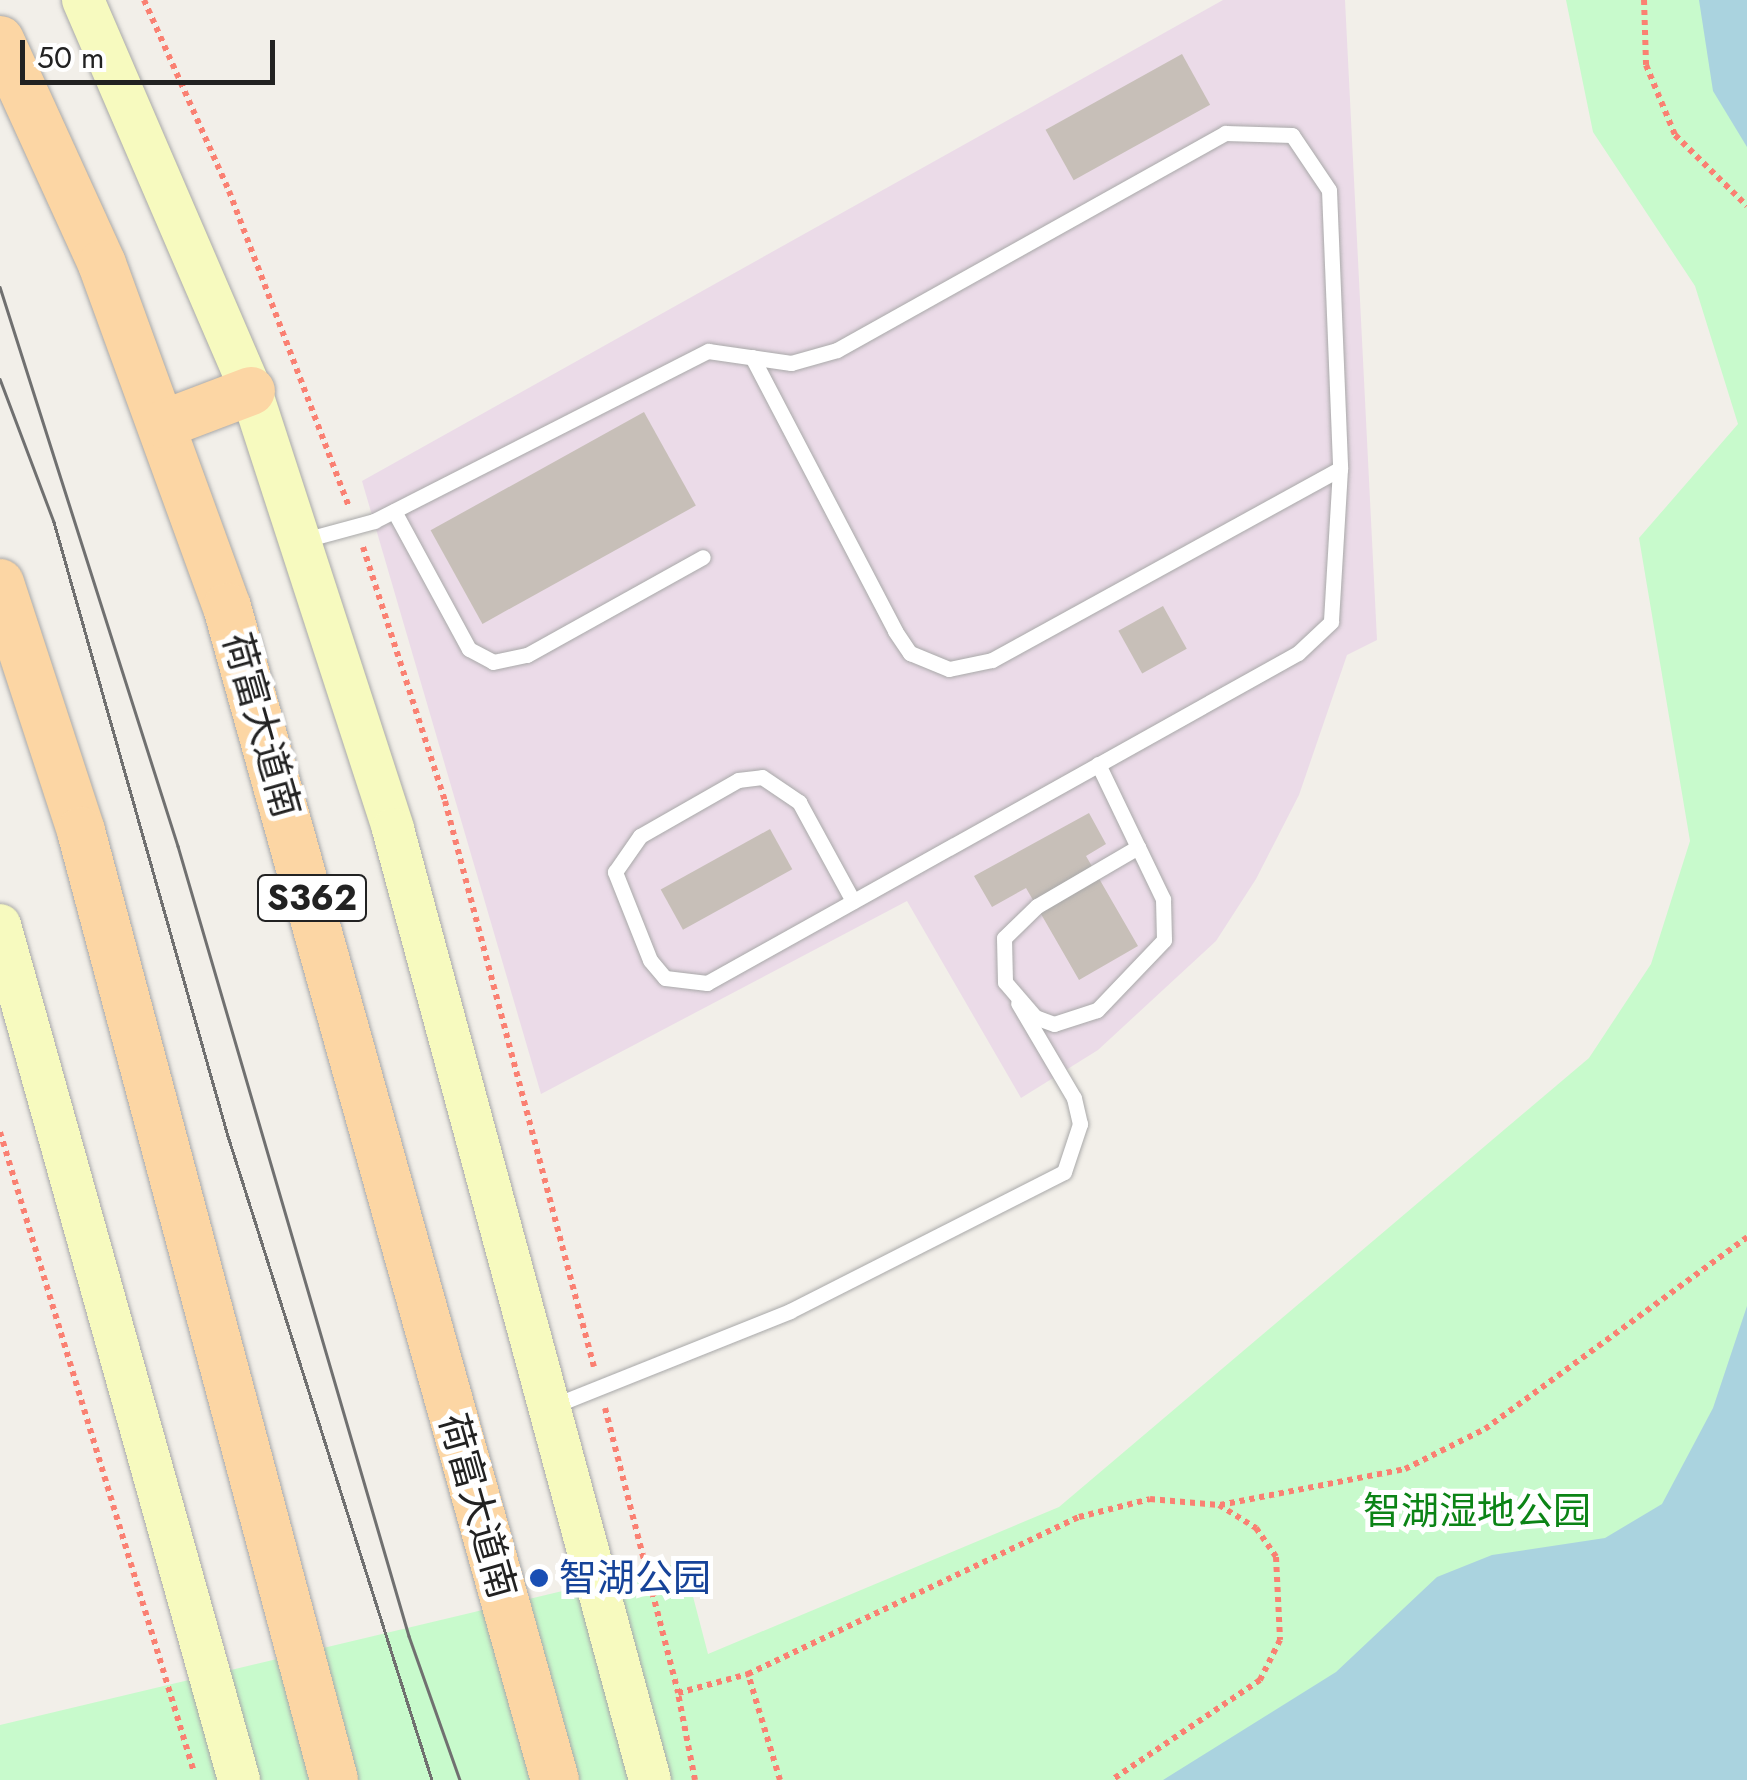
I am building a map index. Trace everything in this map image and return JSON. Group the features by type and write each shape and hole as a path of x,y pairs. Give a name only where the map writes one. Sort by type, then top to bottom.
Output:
{"main road":[{"name":"荷富大道南","path":"0,40 164,424 302,860 555,1780"},
{"path":"164,424 251,391"},
{"path":"0,583 81,831 334,1780"}],"street":[{"path":"83,0 251,391 394,829 646,1765"},
{"path":"0,925 239,1780"}],"lane":[{"path":"300,542 394,510 688,358 752,356 791,364 836,350 1225,134 1269,128 1310,151 1330,190 1340,469 1339,602 1318,638 853,900 687,986 650,960 615,872 640,836 738,780 762,777 799,802 853,900"},
{"path":"752,356 895,631 910,653 949,670 992,660 1340,469"},
{"path":"394,510 468,649 493,662 526,655 703,557"},
{"path":"1018,1002 1054,1024 1075,1021 1154,958 1166,918 1138,847 1098,764"},
{"path":"550,1407 790,1312 1064,1172 1080,1124 1074,1098 1018,1002 1000,960 1014,922 1138,847"}],"path":[{"path":"1644,0 1646,65 1676,135 1747,206"},
{"path":"0,1132 196,1780"},
{"path":"695,1780 678,1692 748,1674 1079,1517 1150,1499 1219,1505 1404,1469 1485,1429 1747,1236"},
{"path":"1112,1780 1260,1680 1280,1640 1276,1557 1256,1528 1219,1505"},
{"path":"748,1674 780,1780"}],"shaded area":[{"path":"1223,0 1345,0 1377,640 1347,655 1299,795 1256,879 1216,941 1098,1050 1021,1098 907,901 541,1094 362,481"}],"green space":[{"name":"智湖湿地公园","path":"1566,0 1747,0 1747,1780 0,1780 0,1725 684,1562 708,1654 1059,1507 1589,1058 1651,964 1690,841 1639,538 1738,424 1695,286 1593,132"}],"water":[{"path":"1699,0 1747,0 1747,147 1713,91"},
{"path":"1747,1306 1747,1780 1163,1780 1336,1672 1437,1577 1492,1555 1605,1538 1662,1504 1713,1408"}],"building":[{"path":"1182,54 1210,105 1074,180 1046,130"},
{"path":"644,412 696,506 482,624 431,530"},
{"path":"1163,606 1187,649 1142,674 1118,631"},
{"path":"1089,813 1106,844 1086,856 1138,946 1079,980 1026,888 992,907 974,876"},
{"path":"770,829 792,869 683,930 661,890"}],"tram line":[{"path":"0,287 178,846 409,1636 460,1780"},
{"path":"0,379 54,522 228,1136 432,1780"}],"place":[{"name":"智湖公园","path":"539,1578"}]}
